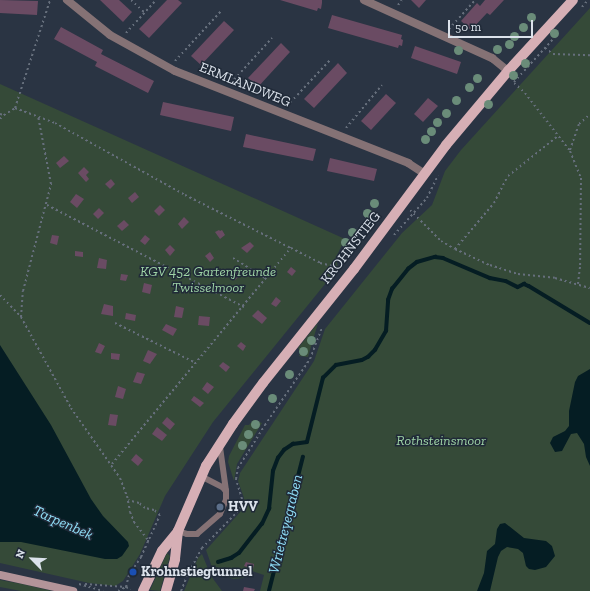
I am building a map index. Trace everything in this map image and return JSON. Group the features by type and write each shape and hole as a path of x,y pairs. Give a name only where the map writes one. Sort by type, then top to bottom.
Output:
{"main road":[{"name":"KROHNSTIEG","path":"143,591 162,551 178,531 201,476 219,445 263,383 354,269 456,133 508,71 573,0"},
{"name":"KROHNSTIEG","path":"166,591 175,558 178,531"},
{"path":"0,575 73,591"}],"street":[{"name":"ERMLANDWEG","path":"67,0 110,35 169,68 408,163 425,174"},
{"path":"364,0 492,58 508,71"}],"lane":[{"path":"178,531 192,535 206,528 220,514 226,500 226,491 219,445"},
{"path":"201,476 223,486 226,491"}],"path":[{"path":"0,119 15,108 50,0"},
{"path":"131,0 144,12"},
{"path":"119,40 156,0"},
{"path":"442,36 474,0"},
{"path":"579,11 588,0"},
{"path":"169,68 222,10"},
{"path":"509,88 560,32"},
{"path":"224,90 272,38"},
{"path":"545,48 553,54 590,55"},
{"path":"280,113 330,60"},
{"path":"514,83 525,93 570,151 581,178 580,267 578,284"},
{"path":"339,136 382,85"},
{"path":"15,108 55,123 185,195 320,263 354,269"},
{"path":"0,114 4,115"},
{"path":"570,151 579,124 590,114"},
{"path":"21,317 23,291 28,268 51,184 38,116"},
{"path":"455,249 494,203 508,176 558,136"},
{"path":"391,239 427,198 435,185 439,171"},
{"path":"403,204 441,241 490,265 518,274 555,278 590,288"},
{"path":"46,205 244,307"},
{"path":"112,464 197,364 291,248"},
{"path":"233,258 266,279"},
{"path":"0,295 21,317 71,408 112,464 125,489 134,522 145,535 148,544"},
{"path":"115,323 197,364"},
{"path":"181,591 202,548 240,509 242,499 236,479 238,468 310,359 324,324"},
{"path":"118,591 126,587 129,575 148,544 160,515 154,510 145,508 139,503 128,500"},
{"path":"80,584 126,587 131,589"}],"green space":[{"name":"Rothsteinsmoor","path":"590,8 590,591 260,591 264,575 252,571 243,578 234,579 220,575 213,570 206,550 242,510 244,498 238,481 240,473 314,361 325,329 402,233 432,205 445,171 461,150"},
{"name":"KGV 452 Gartenfreunde Twisselmoor","path":"0,84 345,239 336,257 338,268 213,422 165,496 140,554 123,581 115,586 89,583 0,563"},
{"path":"318,323 308,357 299,356 301,352 298,348"},
{"path":"253,420 262,423 237,464 234,481 228,462 229,456 245,425 249,425"},
{"path":"167,553 170,556 160,591 150,590"},
{"path":"202,554 211,576 222,591 184,591 198,558"},
{"path":"0,580 52,591 21,591 0,587"}],"water":[{"name":"Tarpenbek","path":"0,345 51,425 91,499 103,516 128,542 129,546 122,556 117,559 105,559 21,542 0,542"},
{"path":"590,369 590,466 586,457 584,444 577,433 571,434 562,451 555,452 550,443 553,437 565,431 569,426 569,411 575,382 578,376"},
{"path":"505,523 524,538 546,541 552,546 555,556 546,567 535,570 529,569 526,566 523,553 518,549 507,547 501,551 498,557 490,591 477,591 484,573 487,551 495,544 497,529 500,524"}],"building":[{"path":"0,0 38,1 37,15 0,13"},
{"path":"100,0 119,0 132,12 123,22"},
{"path":"167,0 178,0 182,3 149,38 139,29"},
{"path":"280,0 322,0 322,3 321,9 318,8 317,11"},
{"path":"411,0 426,0 419,8"},
{"path":"485,0 504,0 490,15 487,13 471,30 461,21 477,3 480,6"},
{"path":"332,15 402,35 402,46 399,45 398,48 328,28"},
{"path":"224,21 234,30 201,65 191,56"},
{"path":"61,27 103,50 101,54 154,81 148,93 95,66 97,62 54,39"},
{"path":"281,43 290,52 258,87 248,78"},
{"path":"415,46 461,62 457,74 411,58"},
{"path":"338,63 347,73 314,108 304,99"},
{"path":"386,94 396,103 371,130 361,121"},
{"path":"428,98 438,106 423,122 414,114"},
{"path":"163,102 234,117 231,131 160,115"},
{"path":"246,134 316,149 313,161 243,147"},
{"path":"64,156 69,161 60,168 56,163"},
{"path":"330,158 377,169 374,181 327,171"},
{"path":"84,167 89,172 86,175 89,179 86,182 78,173"},
{"path":"111,179 115,184 110,189 105,184"},
{"path":"135,192 139,197 132,203 128,198"},
{"path":"76,194 84,199 77,208 70,202"},
{"path":"160,205 165,210 159,216 154,211"},
{"path":"99,208 104,213 98,219 93,214"},
{"path":"184,217 189,222 182,229 178,224"},
{"path":"124,220 129,225 122,231 117,226"},
{"path":"222,230 225,235 220,239 215,232"},
{"path":"52,235 59,236 57,245 50,243"},
{"path":"145,235 150,239 145,245 140,241"},
{"path":"250,242 254,246 247,253 241,248"},
{"path":"170,245 175,250 170,256 165,250"},
{"path":"75,251 83,252 83,257 75,256"},
{"path":"210,252 214,258 210,262 205,256"},
{"path":"99,258 107,260 106,269 97,268"},
{"path":"291,267 296,271 292,276 287,272"},
{"path":"232,270 234,272 237,270 241,275 235,280 230,272"},
{"path":"121,274 128,275 126,281 120,280"},
{"path":"144,283 152,285 150,294 142,292"},
{"path":"276,297 281,301 276,307 271,304"},
{"path":"104,304 113,306 113,316 101,314"},
{"path":"176,306 184,308 182,318 174,317"},
{"path":"258,310 267,318 262,324 252,316"},
{"path":"126,313 136,315 135,321 125,319"},
{"path":"199,316 210,317 209,326 198,325"},
{"path":"166,324 177,329 173,336 162,330"},
{"path":"241,342 246,346 243,351 237,346"},
{"path":"99,343 105,346 101,354 95,352"},
{"path":"148,350 157,354 150,364 143,361"},
{"path":"111,353 120,354 119,360 111,359"},
{"path":"223,362 230,367 226,372 219,366"},
{"path":"137,372 145,374 141,384 133,382"},
{"path":"207,382 214,387 208,394 202,389"},
{"path":"118,386 126,389 123,399 115,397"},
{"path":"194,396 204,403 200,407 191,400"},
{"path":"110,414 118,415 116,426 108,425"},
{"path":"167,417 175,424 170,430 162,423"},
{"path":"157,427 167,435 162,441 152,434"},
{"path":"136,454 143,460 138,466 131,460"},
{"path":"246,562 254,564 253,569 244,566"},
{"path":"244,587 255,589 254,591 243,591"}],"waterway":[{"path":"218,562 231,558 239,553 262,524 269,509 273,471 278,458 284,450 293,444 307,442 323,378 336,365 362,360 368,357 375,350 386,331 388,300 392,289 408,269 417,262 435,257 443,258 490,278 506,281 518,287 524,284 590,323"},
{"name":"Wrietreyegraben","path":"269,591 303,457"}],"place":[{"name":"HVV","path":"220,507"},
{"name":"Krohnstiegtunnel","path":"133,572"}]}
